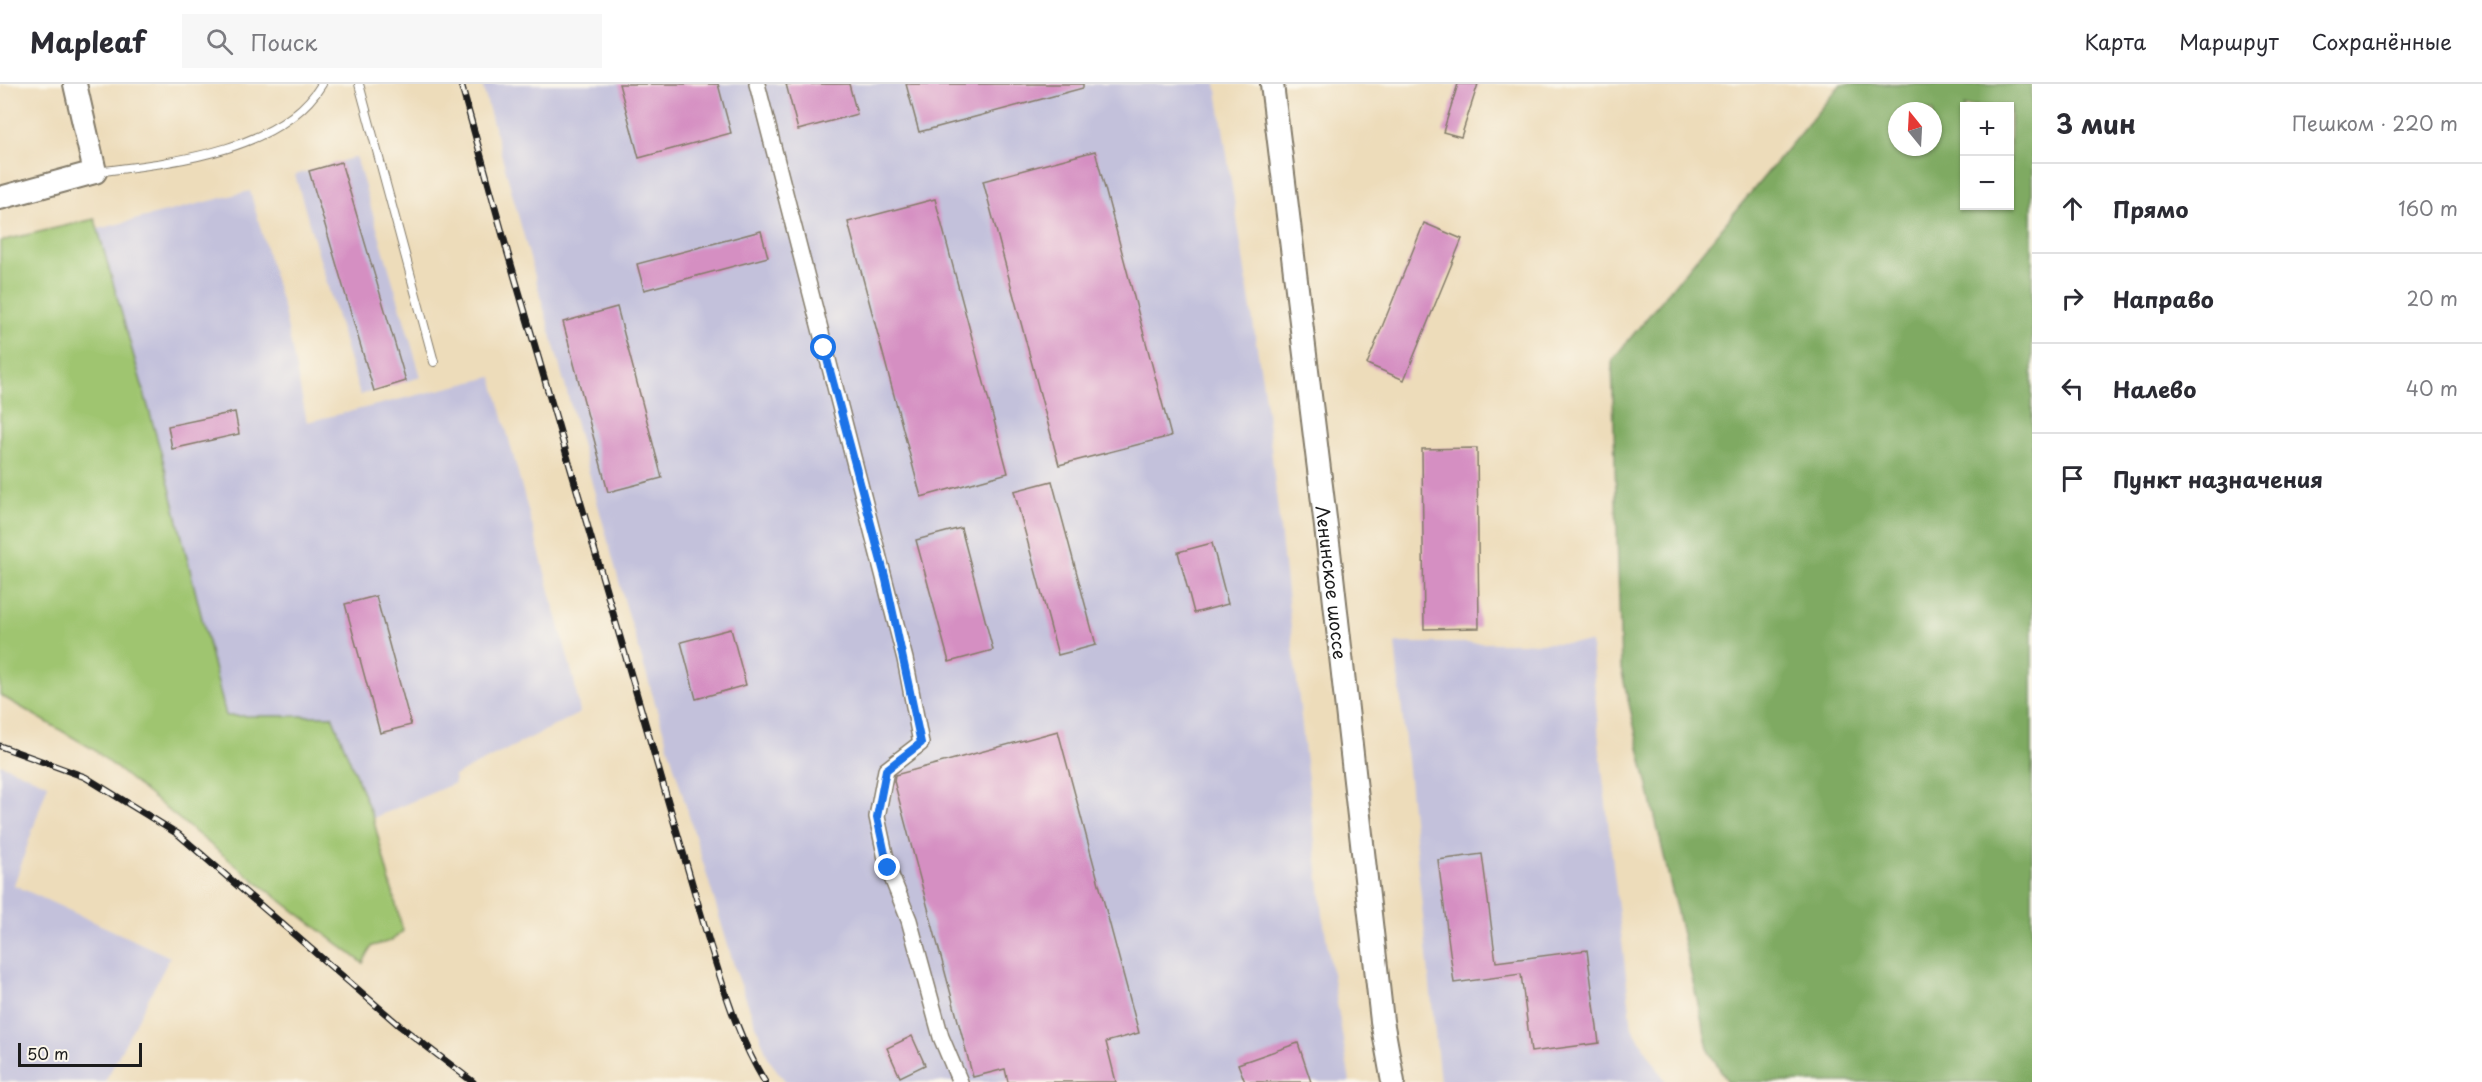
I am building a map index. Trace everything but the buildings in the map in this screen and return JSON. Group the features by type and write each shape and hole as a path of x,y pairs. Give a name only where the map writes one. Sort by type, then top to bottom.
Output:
{"street":[{"path":"0,198 95,172 75,84"},
{"path":"757,84 905,659 921,743 886,770 877,817 888,868 909,920 941,1037 960,1082"},
{"name":"Ленинское шоссе","path":"1272,84 1329,553 1382,1021 1393,1082"}],"lane":[{"path":"95,172 157,164 213,152 243,141 271,129 299,111 322,84"},
{"path":"359,84 434,362"}],"shaded area":[{"path":"482,84 1216,84 1267,412 1324,924 1350,1082 786,1082 769,1060 735,969 625,603"},
{"path":"356,157 421,377 360,395 295,175"},
{"path":"250,191 284,311 307,422 492,377 574,680 580,713 454,776 455,783 373,818 332,716 226,716 162,456 98,229"},
{"path":"1395,643 1591,643 1600,752 1632,1028 1666,1082 1440,1082"},
{"path":"0,764 48,784 14,885 170,957 105,1082 0,1082"}],"green space":[{"path":"1841,84 2032,84 2032,1082 1728,1082 1709,1052 1621,669 1612,360"},
{"path":"95,219 162,456 226,716 332,716 373,818 403,931 391,941 372,946 363,963 254,880 93,749 0,695 0,241"}],"railway":[{"path":"461,84 508,254 710,945 740,1033 765,1082"},
{"path":"0,746 85,777 178,834 400,1026 473,1082"}],"route":[{"path":"824,348 886,580 905,659 921,743 886,770 877,817 888,868"}]}
